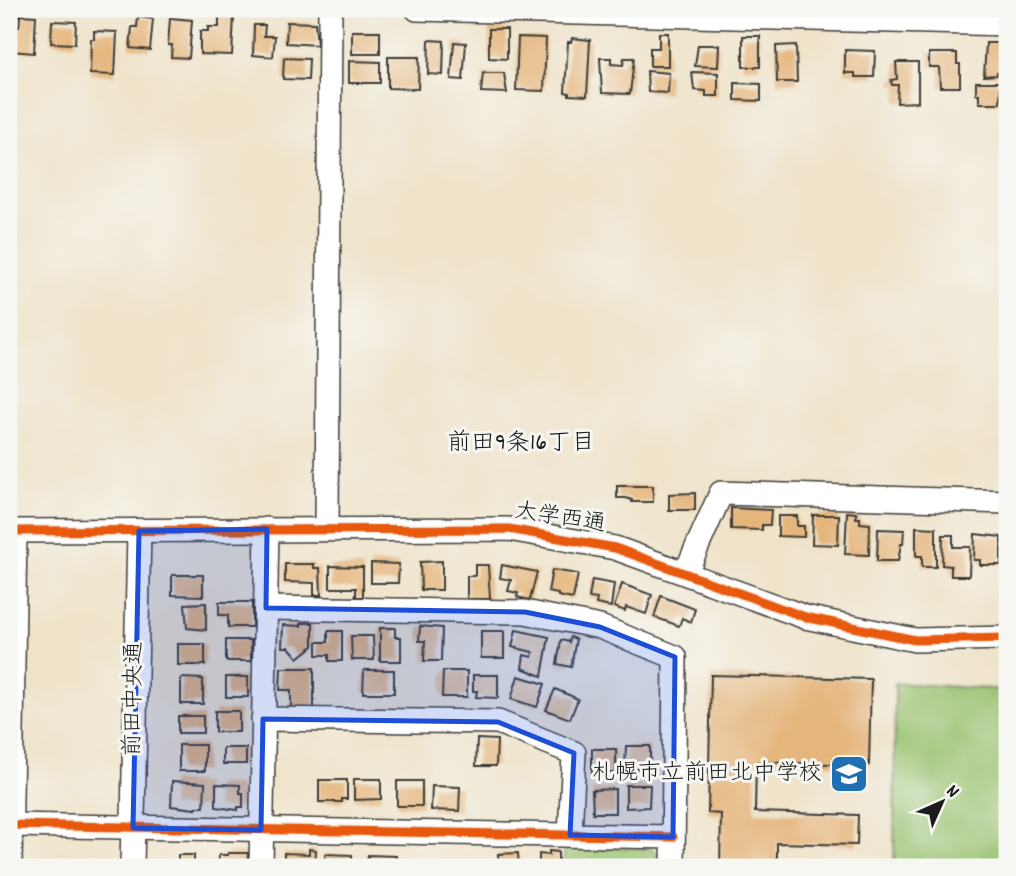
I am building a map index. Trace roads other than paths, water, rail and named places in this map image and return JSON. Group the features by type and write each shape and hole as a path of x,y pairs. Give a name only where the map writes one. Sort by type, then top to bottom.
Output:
{"street":[{"path":"327,528 330,9"},
{"path":"417,9 747,13 1007,24"},
{"path":"686,572 721,493 1007,502"},
{"path":"261,867 267,529"},
{"name":"大学西通","path":"12,531 509,529 615,548 805,617 915,640 1007,638"},
{"path":"10,867 12,531"},
{"name":"前田中央通","path":"132,867 139,531"},
{"path":"266,608 525,612 600,627 675,657 673,867"},
{"path":"263,719 498,722 574,753 570,835"},
{"path":"10,825 673,837"}],"place":[{"name":"札幌市立前田北中学校","path":"849,774"}],"district":[{"name":"前田9条16丁目","path":"521,444"}]}
